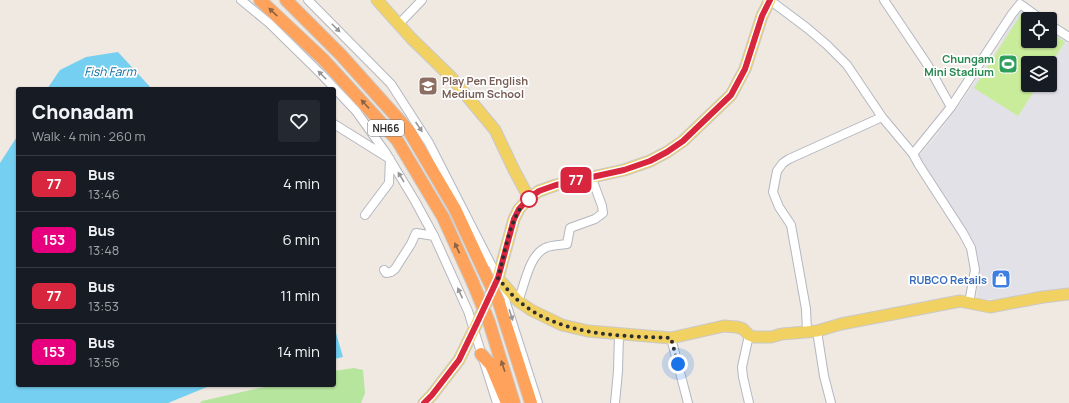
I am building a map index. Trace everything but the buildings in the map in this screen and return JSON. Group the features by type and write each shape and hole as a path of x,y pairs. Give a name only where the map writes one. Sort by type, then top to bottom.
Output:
{"highway":[{"name":"NH66","path":"260,0 323,59 397,140 443,216 489,322 514,403"},
{"name":"NH66","path":"286,0 341,55 409,131 455,209 499,303 531,403"},
{"path":"517,333 516,345 522,364 524,379"},
{"path":"482,354 491,365 507,403"}],"main road":[{"path":"377,0 451,77 495,130 529,198"},
{"path":"424,403 459,360 474,330 498,278 514,219 519,209 529,198 539,191 591,176 624,170 650,161 683,141 731,95 745,69 762,16 769,1"},
{"path":"498,278 518,301 531,310 562,326 588,331 671,338 724,326 737,327 754,337 771,337 782,334 812,331 960,301 990,307 1043,297 1069,294"}],"street":[{"path":"241,0 269,23 333,87"},
{"path":"308,0 391,84 429,143 498,278 517,333 538,403"},
{"path":"399,24 422,0"},
{"path":"884,0 927,64 951,107"},
{"path":"769,1 802,24 828,45 846,66 882,117 913,154 964,233 971,248 975,270 969,303"},
{"path":"913,154 951,107 1020,4 1031,12"},
{"path":"1057,29 1069,37"},
{"path":"336,90 356,111 390,158 434,236 468,311 496,403"},
{"path":"830,403 806,309 791,225 779,207 773,192 777,171 783,163 882,117"},
{"path":"336,125 390,158"},
{"path":"365,215 389,183 390,158"},
{"path":"518,301 522,293 528,271 536,255 545,248 567,244 570,228 595,219 603,213 602,206 591,176"},
{"path":"384,270 386,273 391,272 398,265 416,233 434,236"},
{"path":"615,403 619,334"},
{"path":"749,335 742,367 749,403"},
{"path":"671,338 688,403"}],"shaded area":[{"path":"1019,10 1023,12 1021,12 1021,48 1057,48 1057,35 1069,43 1069,289 977,301 978,256 969,235 918,157 933,140 962,101 999,46"}],"green space":[{"name":"Chungam Mini Stadium","path":"1021,14 1021,48 1057,48 1057,37 1065,42 1056,56 1021,56 1021,92 1033,92 1018,116 974,88"},
{"path":"354,368 363,370 365,393 361,403 200,403 202,401 264,387 336,387 336,371"}],"water":[{"name":"Fish Farm","path":"118,52 150,87 48,87 60,70 86,57"},
{"path":"16,138 16,387 207,387 168,403 0,403 0,163"},
{"path":"336,333 343,357 336,359"}],"bus line":[{"name":"77","path":"424,403 459,360 498,278 514,219 519,209 529,198 539,191 591,176 624,170 650,161 683,141 731,95 745,69 762,16 770,0"}],"place":[{"name":"Chungam Mini Stadium","path":"1008,64"},
{"name":"Play Pen English Medium School","path":"428,86"},
{"name":"RUBCO Retails","path":"1001,279"}],"route":[{"path":"529,199 519,209 514,219 498,278 518,301 531,310 562,326 588,331 671,338 678,364"}]}
